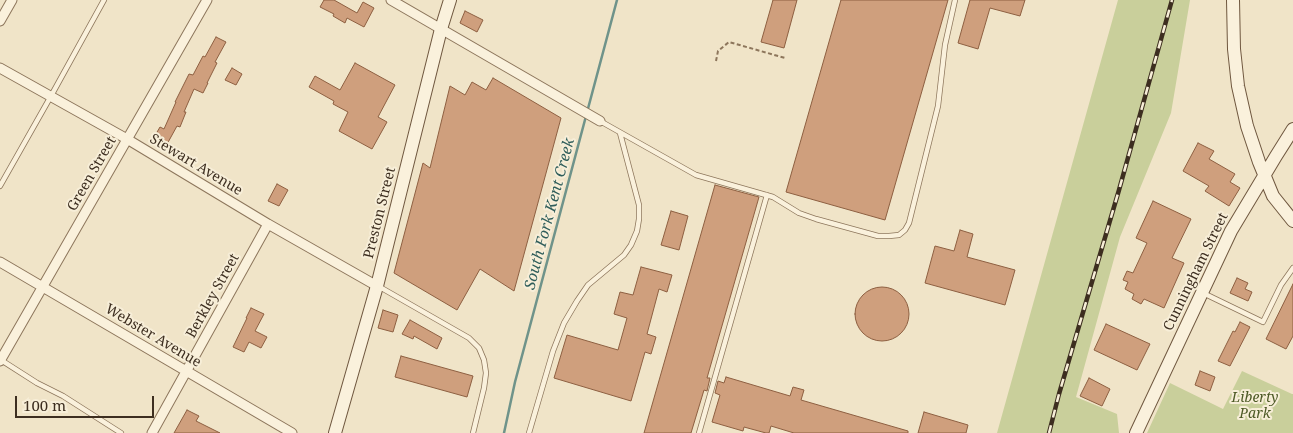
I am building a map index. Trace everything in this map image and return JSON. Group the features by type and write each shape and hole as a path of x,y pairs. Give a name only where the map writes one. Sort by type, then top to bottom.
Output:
{"street":[{"path":"0,21 12,0"},
{"name":"Green Street","path":"0,360 207,0"},
{"path":"391,0 600,121"},
{"name":"Preston Street","path":"335,433 377,286 441,29 450,0"},
{"path":"1233,0 1234,50 1238,86 1247,126 1273,196 1293,220"},
{"name":"Stewart Avenue","path":"0,68 127,139 268,224 377,286"},
{"name":"Cunningham Street","path":"1136,433 1231,231 1293,129"},
{"name":"Berkley Street","path":"152,433 268,224"},
{"name":"Webster Avenue","path":"0,262 292,433"}],"lane":[{"path":"0,186 104,0"},
{"path":"600,121 696,175 766,195 782,202 799,213 847,228 878,236 899,235 909,223 938,106 945,45 955,0"},
{"path":"529,433 553,351 564,323 588,285 624,255 637,231 640,219 639,204 620,133"},
{"path":"699,433 766,195"},
{"path":"1202,292 1263,322 1281,285 1293,268"},
{"path":"377,286 469,338 478,348 484,360 486,373 473,433"},
{"path":"0,360 37,383 63,396 121,433"}],"path":[{"path":"716,61 718,51 728,42 785,58"}],"green space":[{"path":"1118,0 1190,0 1171,113 1120,237 1076,397 1117,414 1119,433 997,433"},
{"name":"Liberty Park","path":"1242,371 1293,394 1293,433 1147,433 1170,383 1223,409"}],"building":[{"path":"324,0 334,0 357,13 363,2 374,8 364,27 347,18 345,23 333,16 334,14 320,7"},
{"path":"773,0 797,0 784,48 761,42"},
{"path":"841,0 948,0 885,220 786,192"},
{"path":"970,0 1025,0 1020,16 990,8 978,49 958,43"},
{"path":"465,11 483,20 477,32 460,23"},
{"path":"216,37 226,42 215,62 217,63 208,83 203,93 194,89 180,127 177,126 166,146 153,139 160,127 164,129 189,74 193,75"},
{"path":"355,63 395,85 378,117 387,122 372,149 339,131 348,112 333,104 334,101 309,87 315,76 340,90"},
{"path":"232,68 242,74 236,85 225,80"},
{"path":"493,78 561,118 514,291 480,269 457,310 394,273 423,163 430,168 450,86 465,95 472,82 486,90"},
{"path":"1198,143 1214,151 1209,159 1235,174 1230,182 1240,188 1229,206 1205,191 1209,186 1183,171"},
{"path":"277,184 288,190 279,206 268,201"},
{"path":"715,185 759,197 707,378 710,378 707,391 704,390 691,433 644,433"},
{"path":"1153,201 1191,219 1172,258 1184,263 1164,308 1144,299 1141,304 1132,299 1134,294 1125,289 1128,282 1123,280 1127,271 1133,273 1147,243 1136,238"},
{"path":"671,211 688,216 679,250 661,245"},
{"path":"960,230 973,234 967,257 1015,270 1005,305 925,283 935,246 954,251"},
{"path":"641,267 672,275 667,292 659,289 647,334 656,337 651,354 645,352 631,401 554,378 567,335 618,350 627,318 614,314 620,292 633,295"},
{"path":"1237,278 1248,283 1245,289 1252,292 1248,301 1230,293"},
{"path":"1293,284 1293,336 1286,349 1266,339"},
{"path":"882,287 892,289 901,295 907,304 909,314 907,324 901,333 892,339 882,341 872,339 863,333 857,324 855,314 857,304 863,295 872,289"},
{"path":"251,308 264,314 255,331 267,337 261,348 249,342 244,352 233,347"},
{"path":"383,310 398,315 393,332 378,328"},
{"path":"410,320 442,338 437,349 414,336 413,339 402,334"},
{"path":"1240,322 1250,327 1230,366 1218,361 1233,331 1235,332"},
{"path":"1106,324 1150,344 1137,370 1094,350"},
{"path":"401,356 473,376 467,397 395,377"},
{"path":"1200,371 1215,377 1210,391 1195,385"},
{"path":"726,377 790,396 793,387 804,390 801,400 908,431 908,433 794,433 771,426 769,433 766,433 744,427 743,431 712,422 720,395 715,393 718,381 724,383"},
{"path":"1089,378 1110,389 1102,406 1080,396"},
{"path":"187,410 199,416 196,421 220,433 174,433"},
{"path":"924,412 968,425 966,433 918,433"}],"waterway":[{"name":"South Fork Kent Creek","path":"504,433 515,382 617,0"}],"railway":[{"path":"1049,433 1172,0"}]}
